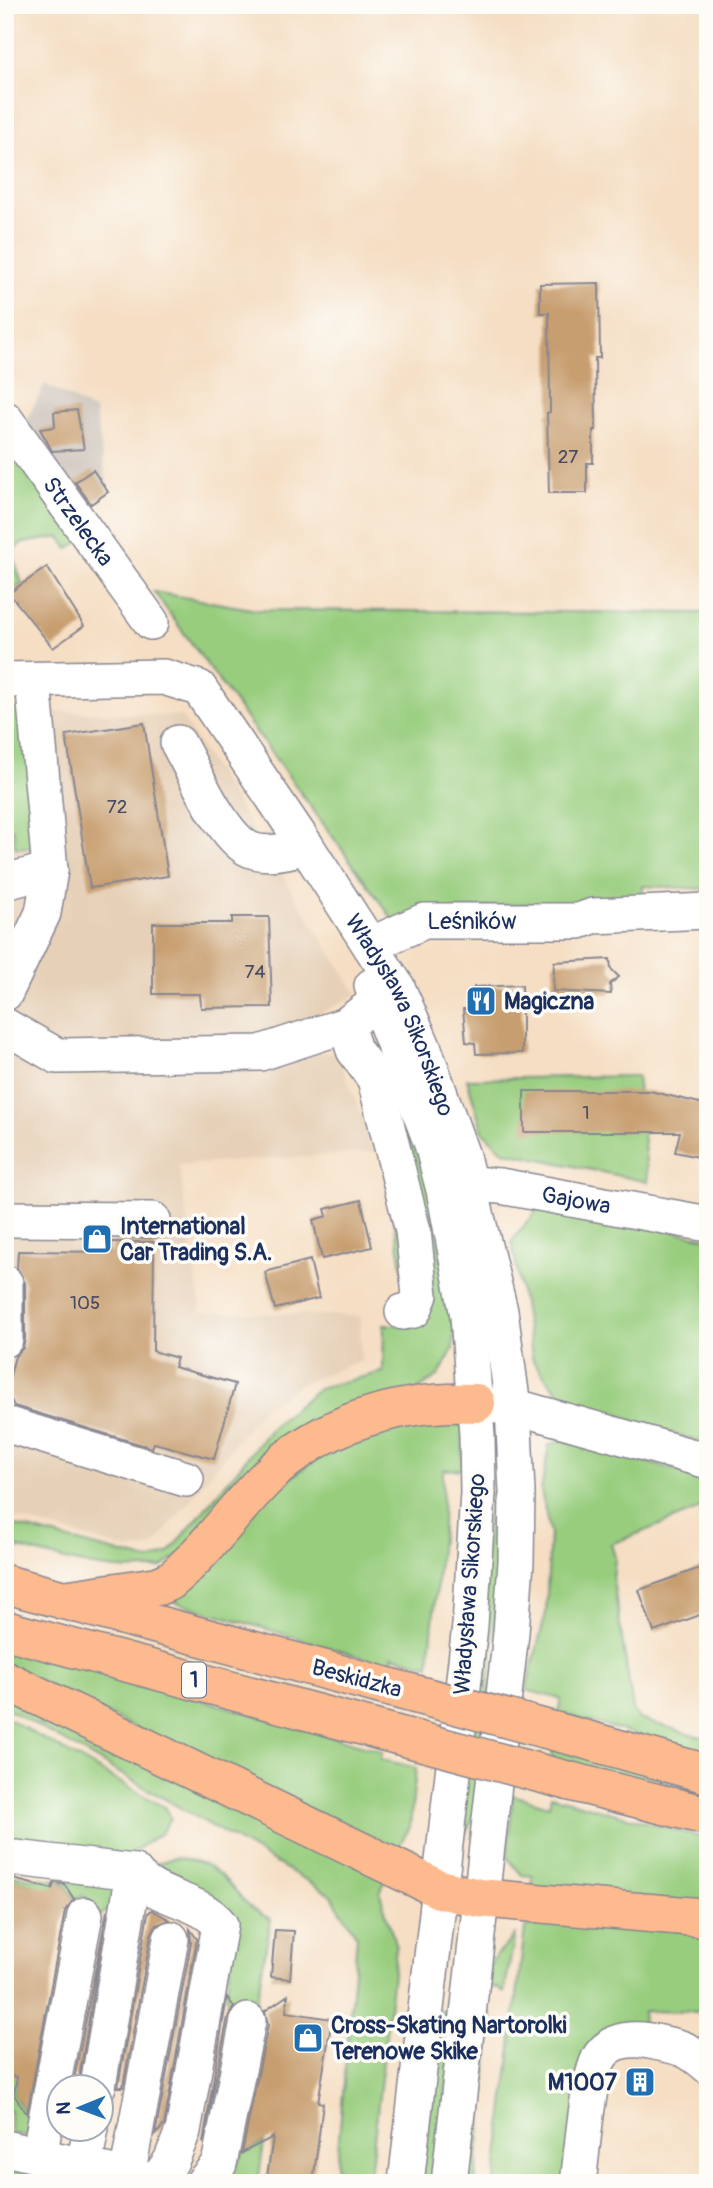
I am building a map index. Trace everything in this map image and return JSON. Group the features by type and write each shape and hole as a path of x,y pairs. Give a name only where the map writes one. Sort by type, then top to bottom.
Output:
{"main road":[{"path":"63,1600 158,1586 170,1581 274,1470 333,1430 402,1407 436,1403 495,1405"},
{"name":"Beskidzka","path":"5,1584 708,1774"},
{"name":"Beskidzka","path":"5,1630 708,1816"},
{"path":"5,1680 439,1889 479,1898 708,1918"}],"street":[{"name":"Strzelecka","path":"5,419 151,622"},
{"path":"5,993 43,913 50,870 19,680 164,677 199,688 351,916"},
{"path":"178,743 227,828 247,848 267,853 306,846"},
{"path":"5,882 50,870"},
{"name":"Leśników","path":"370,945 424,921 579,921 593,916 708,911"},
{"name":"Władysława Sikorskiego","path":"351,916 370,945 388,995 432,1144 457,1187 463,1283 517,1500 515,1573 449,2183"},
{"name":"Władysława Sikorskiego","path":"351,916 388,995"},
{"path":"5,1026 57,1056 260,1053 346,1025 388,995"},
{"path":"346,1025 354,1050 375,1079 413,1231 420,1295 414,1310 403,1312"},
{"name":"Gajowa","path":"457,1187 529,1190 708,1223"},
{"path":"5,1219 153,1220"},
{"path":"5,1283 5,1339"},
{"path":"495,1405 708,1461"},
{"name":"Władysława Sikorskiego","path":"406,2183 472,1599 478,1493 495,1405"},
{"path":"5,1424 186,1479"},
{"path":"5,1860 16,1858 134,1872 144,1884 212,1914 220,1924 183,2131 171,2161 147,2180"},
{"path":"101,2072 134,1872"},
{"path":"39,2156 85,1915"},
{"path":"147,2180 171,1939"},
{"path":"203,2183 219,2164 248,2021"},
{"path":"578,2183 592,2081 597,2062 607,2049 622,2040 639,2039 687,2048 708,2066"},
{"path":"84,2166 89,2142"},
{"path":"5,2148 147,2180"}],"shaded area":[{"path":"45,384 95,411 108,492 79,513 21,431"},
{"name":"International Car Trading S.A.","path":"45,711 181,716 357,994 264,1043 31,1042 337,1054 376,1152 179,1165 201,1312 360,1316 361,1360 303,1383 261,1410 152,1548 130,1550 5,1515 5,850 15,847 59,849"}],"green space":[{"path":"5,433 81,540 68,549 60,537 22,543 11,552 22,583 5,593"},
{"path":"154,592 257,610 708,613 708,889 643,886 643,906 581,904 487,907 395,922"},
{"path":"5,708 26,708 40,848 15,847 13,829 5,829"},
{"path":"363,1037 370,1037 390,1055 430,1191 454,1334 453,1349 439,1375 161,1568 141,1570 102,1567 63,1560 5,1544 5,1523 150,1561 169,1553 272,1427 319,1388 383,1372 384,1325 412,1325"},
{"path":"637,1076 648,1182 503,1151 483,1132 467,1079"},
{"path":"541,1205 708,1238 708,1444 566,1402 533,1361 512,1241"},
{"path":"462,1416 463,1469 443,1470 442,1528 429,1665 392,1656 391,1666 175,1602 270,1492 338,1439"},
{"path":"562,1440 702,1477 708,1482 707,1499 698,1510 611,1544 615,1557 613,1580 633,1709 639,1719 708,1739 708,1754 558,1713 561,1699 526,1690 546,1613 550,1533 541,1491 549,1445"},
{"path":"490,1493 501,1493 502,1546 476,1814 465,1834 460,1831"},
{"path":"5,1644 382,1751 381,1759 416,1768 410,1827 396,1851 5,1666"},
{"path":"5,1695 386,1878 380,1893 396,1947 369,2183 335,2183 357,1936 330,1894 5,1707"},
{"path":"5,1717 164,1807 171,1818 161,1833 124,1858 5,1846"},
{"path":"557,1746 708,1787 708,1802 553,1760 552,1751"},
{"path":"513,1795 549,1806 551,1796 708,1839 708,1905 532,1889 533,1876 522,1875 507,1857"},
{"path":"173,1858 192,1860 219,1873 257,1912 271,1919 255,2010 240,2015 226,1996 235,1921 222,1903 190,1892 147,1867"},
{"path":"9,1875 119,1887 115,1905 98,1917 87,1898 74,1898 63,1882 52,1889 14,2095 31,2120 28,2136 10,2133 10,2110 5,2109 5,1999 34,1885 9,1878"},
{"path":"547,1920 708,1933 708,2012 643,2011 642,2028 623,2028 566,2183 495,2183 525,1928"},
{"path":"515,1935 504,1993 498,1988 484,1986 492,1961"},
{"path":"439,2011 454,2012 436,2183 420,2183"},
{"path":"483,2013 492,2015 475,2183 463,2183"},
{"path":"264,2142 258,2183 225,2183 242,2154"},
{"path":"5,2160 107,2183 5,2183"}],"building":[{"path":"599,283 600,358 595,358 596,430 593,430 593,463 587,463 587,493 549,493 549,313 540,313 540,284"},
{"path":"77,410 84,449 52,451 40,429 55,427 54,412"},
{"path":"93,470 108,492 91,504 75,482"},
{"path":"47,567 84,626 53,648 9,593"},
{"path":"144,723 168,876 90,888 66,735"},
{"path":"232,917 269,917 272,1007 201,1008 200,994 153,994 153,923 232,923"},
{"path":"610,959 611,969 619,977 610,984 611,994 553,991 554,962"},
{"path":"522,985 522,1053 476,1054 475,1043 466,1042 463,1009 475,1009 474,987"},
{"path":"524,1091 650,1091 708,1105 708,1159 675,1152 680,1132 524,1132"},
{"path":"361,1200 372,1247 322,1259 313,1220 327,1216 325,1209"},
{"path":"112,1242 154,1242 153,1351 177,1358 174,1367 235,1384 214,1459 154,1443 152,1448 14,1406 10,1398 8,1383 15,1356 23,1348 25,1339 25,1283 17,1268 18,1251 112,1252"},
{"path":"310,1260 319,1298 275,1309 265,1272"},
{"path":"708,1565 708,1612 654,1632 639,1590"},
{"path":"8,1880 52,1889 54,1883 64,1884 74,1899 65,1911 27,2114 14,2095 17,2077 5,2075 5,1892"},
{"path":"152,1910 170,1920 156,1925 151,1935 123,2087 118,2087 148,1913"},
{"path":"107,1911 80,2072 76,2072"},
{"path":"190,1929 197,1939 164,2125 155,2135 191,1943"},
{"path":"275,1930 294,1931 290,1979 271,1977"},
{"path":"288,1995 286,2012 332,2019 318,2102 323,2103 313,2183 266,2183 273,2137 242,2153 268,2025 265,2011"},
{"path":"227,1997 234,2007 228,2017 203,2143"}],"place":[{"name":"Magiczna","path":"481,1001"},
{"name":"International Car Trading S.A.","path":"97,1239"},
{"name":"Cross-Skating Nartorolki Terenowe Skike","path":"308,2038"},
{"name":"M1007","path":"640,2082"}]}
